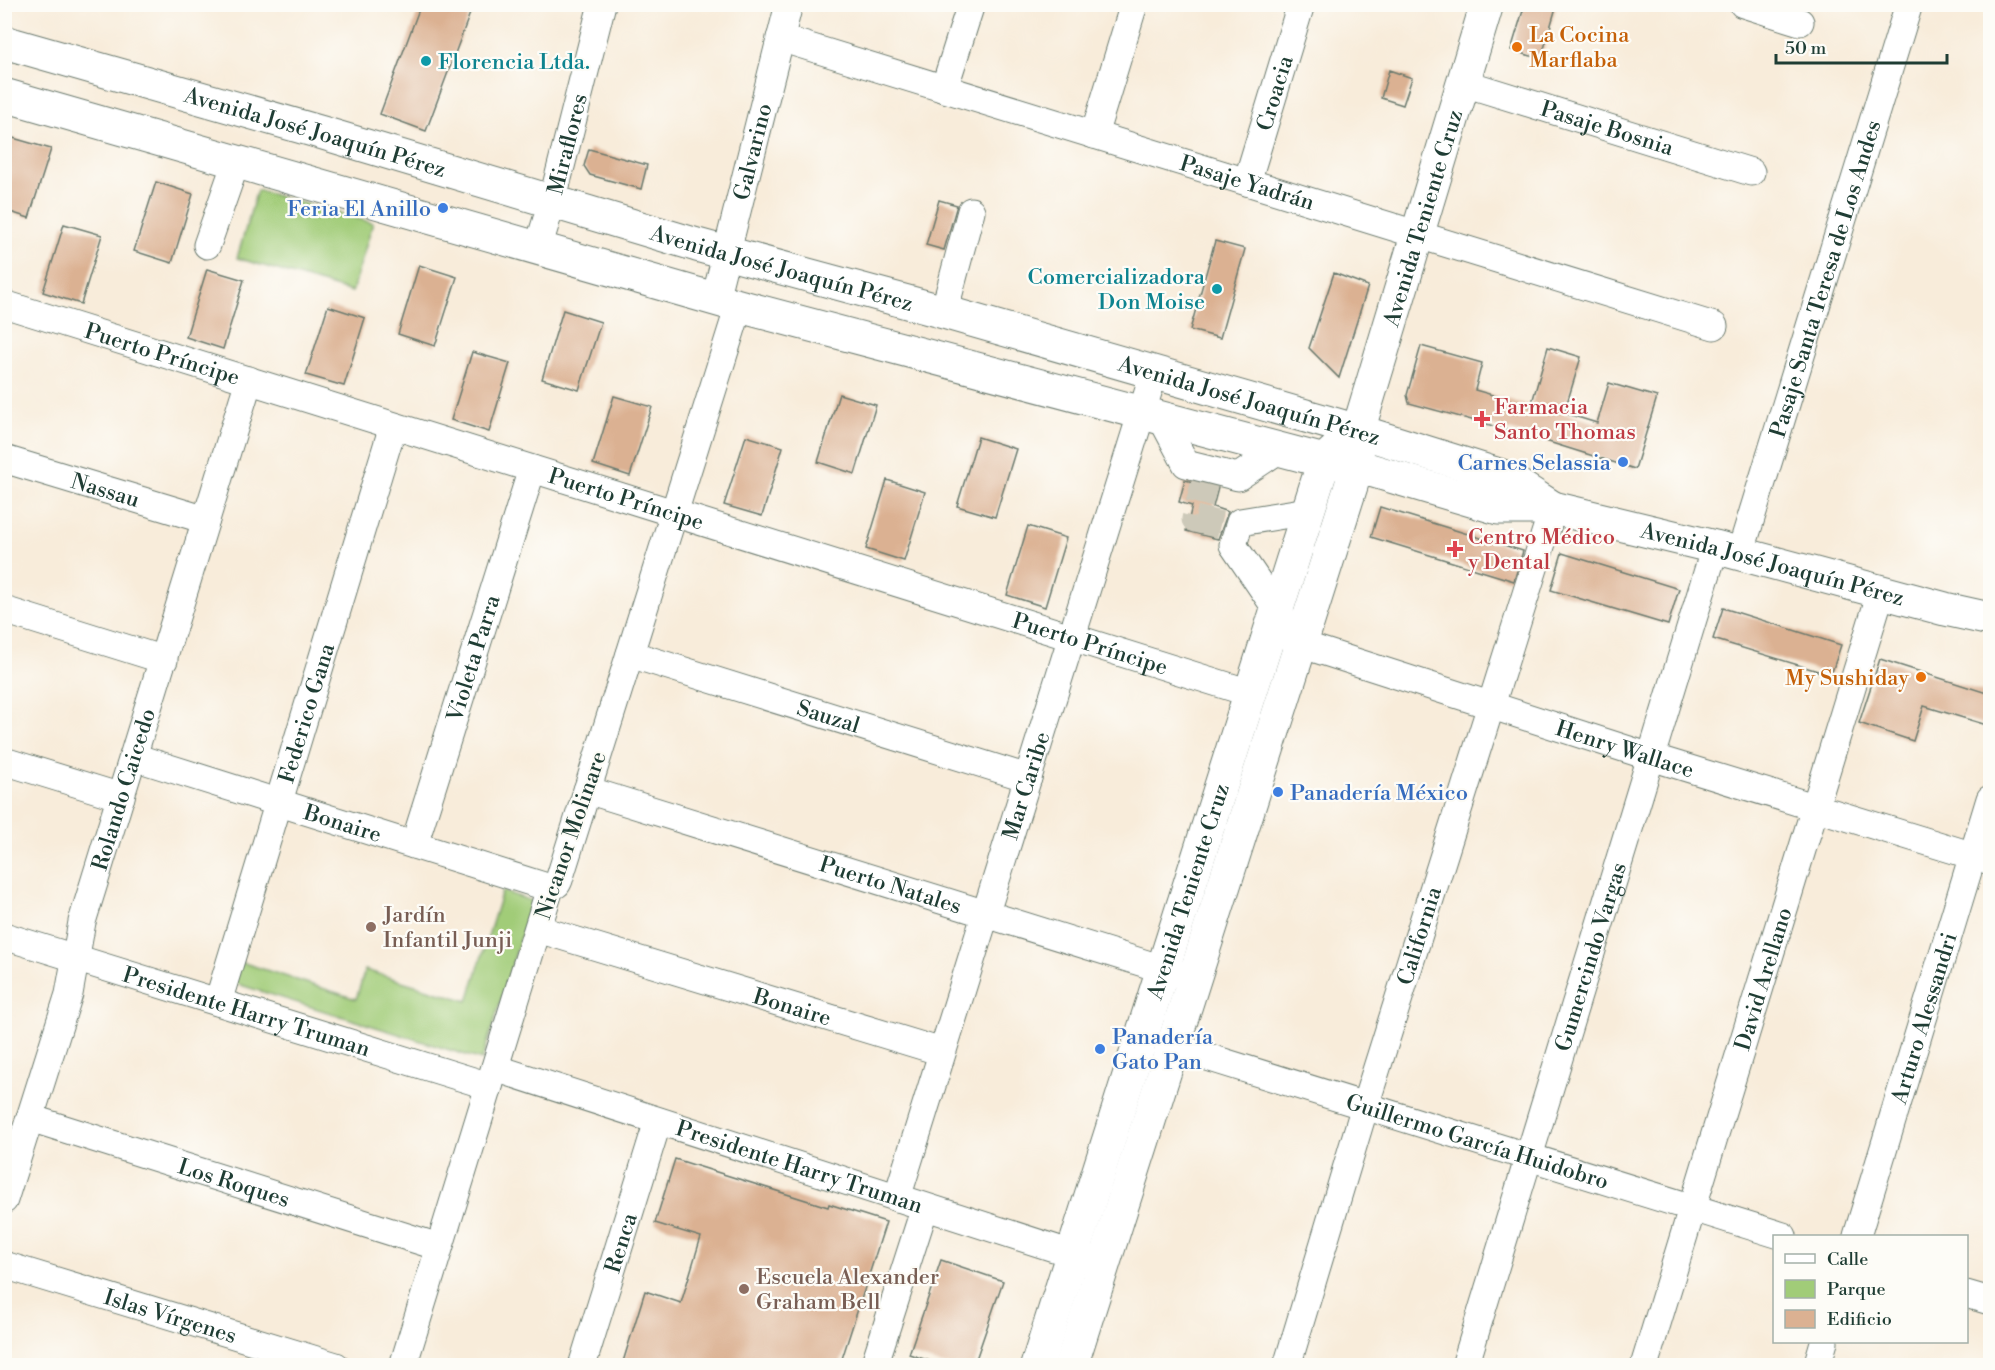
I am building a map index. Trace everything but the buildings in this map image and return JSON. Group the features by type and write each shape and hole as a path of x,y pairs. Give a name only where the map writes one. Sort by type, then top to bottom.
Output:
{"main road":[{"name":"Avenida Teniente Cruz","path":"1071,1365 1357,466 1358,431 1487,4"},
{"name":"Avenida José Joaquín Pérez","path":"4,42 727,253 944,312 1358,431 1505,477 1553,508"},
{"name":"Avenida José Joaquín Pérez","path":"4,95 727,302 1324,461 1357,466 1498,508 1553,508 1990,619"},
{"path":"308,182 323,134"},
{"path":"1324,461 1358,431"},
{"name":"Avenida Teniente Cruz","path":"1037,1365 1324,461"}],"street":[{"name":"Miraflores","path":"538,248 552,202 602,4"},
{"name":"Galvarino","path":"727,302 727,253 789,4"},
{"path":"944,89 970,4"},
{"path":"1094,135 1134,4"},
{"name":"Croacia","path":"1247,182 1301,4"},
{"path":"1743,4 1800,22"},
{"name":"Pasaje Santa Teresa de Los Andes","path":"1728,551 1909,4"},
{"name":"Pasaje Yadrán","path":"780,38 1714,326"},
{"name":"Pasaje Bosnia","path":"1464,82 1751,172"},
{"path":"207,245 236,162"},
{"path":"944,312 971,211"},
{"name":"Nicanor Molinare","path":"403,1365 550,888 554,887 559,880 674,513 727,302"},
{"name":"Puerto Príncipe","path":"4,304 1251,693"},
{"name":"Mar Caribe","path":"897,1198 1072,638 1152,415 1154,373"},
{"name":"Rolando Caicedo","path":"4,1200 69,994 82,922 249,380"},
{"path":"1152,415 1186,464 1207,474 1238,477 1280,449"},
{"name":"Federico Gana","path":"218,1002 393,426"},
{"name":"Nassau","path":"4,459 206,520"},
{"name":"Violeta Parra","path":"414,845 532,469"},
{"name":"California","path":"1287,1365 1365,1106 1553,508"},
{"path":"1300,644 1233,545 1231,528 1240,522 1308,511"},
{"name":"Gumercindo Vargas","path":"1464,1365 1651,756 1728,551"},
{"name":"David Arellano","path":"1644,1365 1881,592"},
{"path":"4,610 164,660"},
{"name":"Henry Wallace","path":"1300,644 1982,858"},
{"name":"Sauzal","path":"630,654 1028,778"},
{"name":"Bonaire","path":"134,758 550,888"},
{"path":"4,761 122,797"},
{"name":"Puerto Natales","path":"587,790 1194,979"},
{"name":"Arturo Alessandri","path":"1857,1235 1982,858 1990,799"},
{"name":"Bonaire","path":"538,929 942,1052"},
{"name":"Presidente Harry Truman","path":"4,936 218,1002 658,1120 1103,1264"},
{"name":"Guillermo García Huidobro","path":"1172,1046 1780,1235"},
{"name":"Los Roques","path":"30,1118 439,1247"},
{"name":"Renca","path":"582,1365 658,1120"},
{"path":"874,1365 925,1207"},
{"name":"Islas Vírgenes","path":"4,1265 336,1365"},
{"path":"1968,1295 1990,1301"},
{"path":"1817,1365 1823,1343"}],"green space":[{"path":"257,190 373,223 352,292 237,258"},
{"path":"502,891 532,901 482,1060 234,983 241,962 356,999 365,970 468,1001"}],"tunnel":[{"path":"1206,478 1195,519 1225,526"}],"place":[{"name":"La Cocina Marflaba","path":"1517,47"},
{"name":"Florencia Ltda.","path":"426,61"},
{"name":"Feria El Anillo","path":"443,208"},
{"name":"Comercializadora Don Moise","path":"1217,289"},
{"name":"Farmacia Santo Thomas","path":"1482,419"},
{"name":"Carnes Selassia","path":"1623,462"},
{"name":"Centro Médico y Dental","path":"1455,549"},
{"name":"My Sushiday","path":"1921,677"},
{"name":"Panadería México","path":"1278,792"},
{"name":"Jardín Infantil Junji","path":"371,927"},
{"name":"Panadería Gato Pan","path":"1100,1049"},
{"name":"Escuela Alexander Graham Bell","path":"744,1289"}]}
